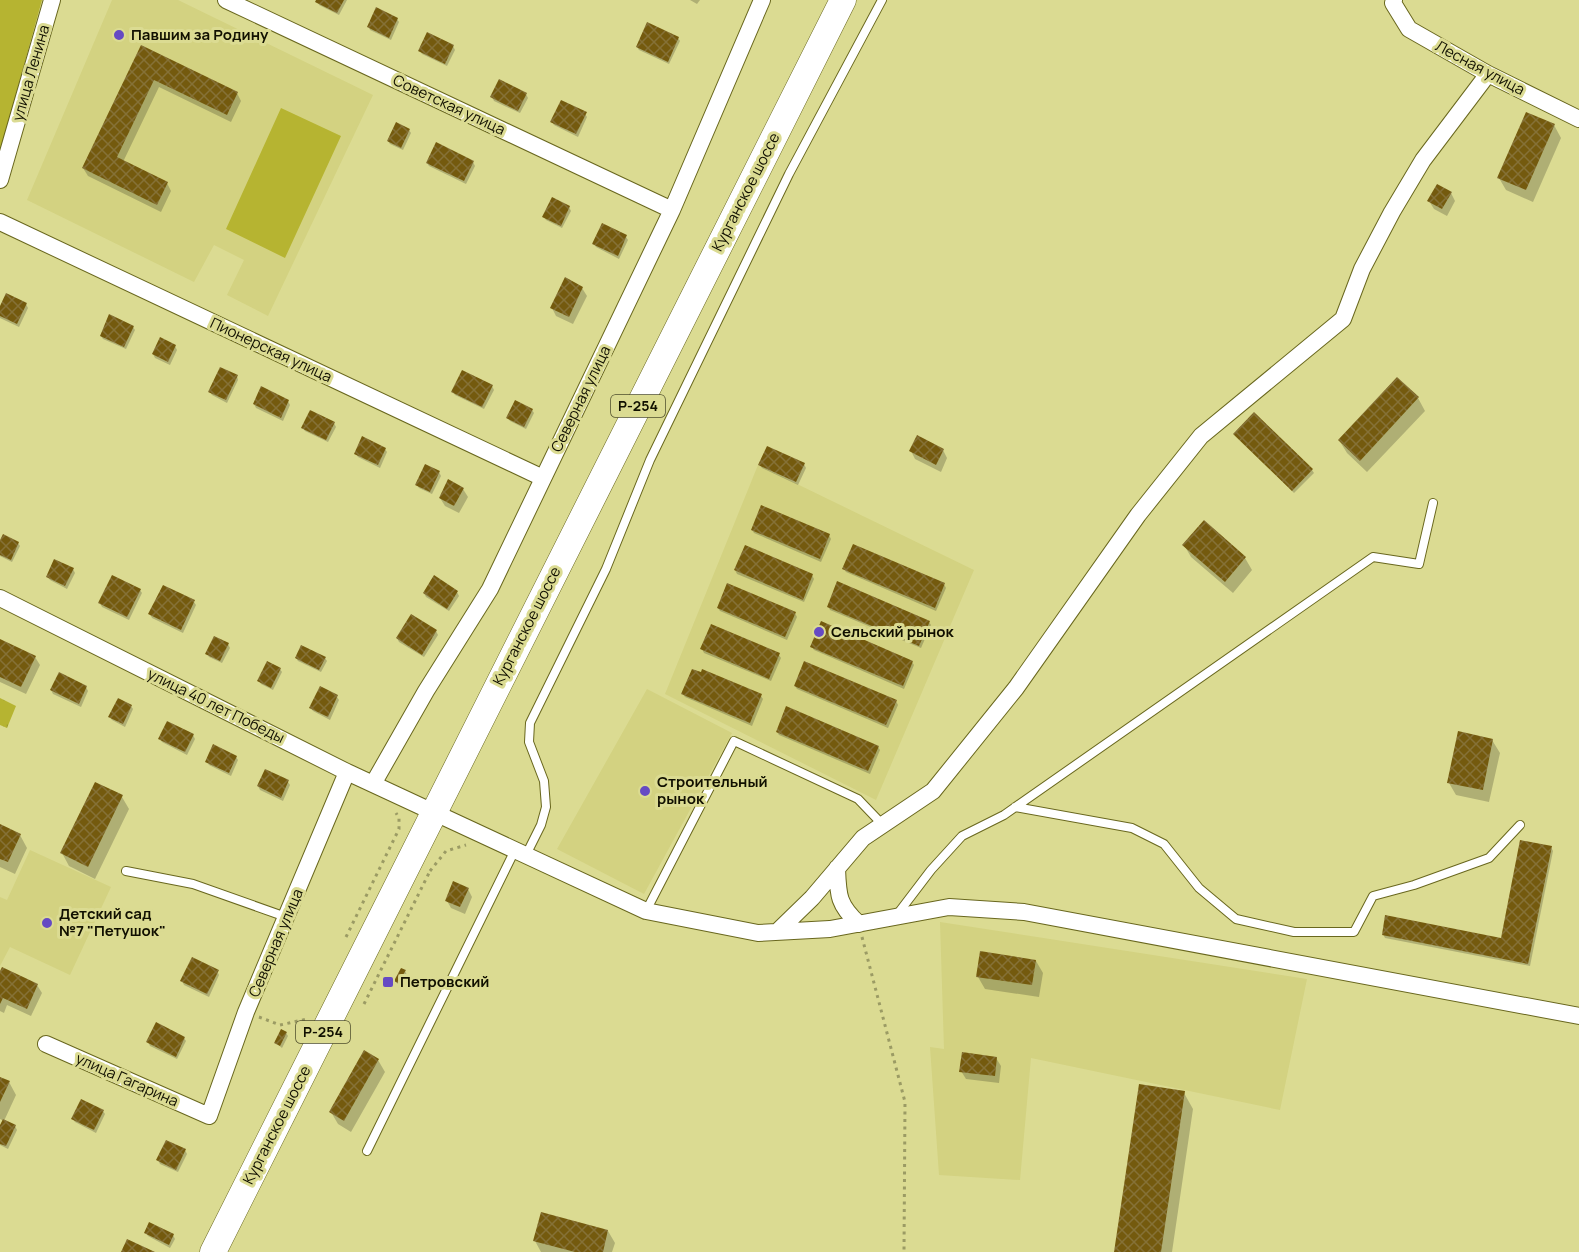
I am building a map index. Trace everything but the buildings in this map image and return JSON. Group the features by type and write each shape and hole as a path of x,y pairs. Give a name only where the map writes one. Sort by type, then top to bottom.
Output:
{"main road":[{"name":"Курганское шоссе","path":"213,1252 843,0"}],"street":[{"name":"улица Ленина","path":"0,180 52,0"},
{"name":"Советская улица","path":"226,0 672,210"},
{"name":"Северная улица","path":"373,784 426,691 490,589 672,210 762,0"},
{"name":"Лесная улица","path":"1394,1 1409,29 1488,74 1579,119"},
{"path":"777,932 812,898 863,838 933,791 1016,688 1138,515 1201,436 1343,319 1362,269 1392,212 1423,160 1488,74"},
{"name":"Пионерская улица","path":"0,222 543,478"},
{"name":"улица 40 лет Победы","path":"0,598 373,784 646,911 758,933 830,929 950,907 1024,912 1579,1016"},
{"name":"Северная улица","path":"209,1116 246,1012 347,771"},
{"path":"837,868 838,895 845,912 859,924"},
{"name":"улица Гагарина","path":"45,1044 209,1116"}],"lane":[{"path":"367,1151 520,853 541,825 546,807 544,781 529,742 530,723 606,569 650,460 789,174 882,0"},
{"path":"895,917 931,870 962,836 1015,807 1373,557 1419,564 1433,503"},
{"path":"646,911 734,741 858,799 882,824"},
{"path":"1015,807 1132,828 1164,844 1199,888 1236,919 1294,932 1354,932 1373,896 1414,885 1489,858 1520,825"},
{"path":"126,871 193,884 286,917"}],"path":[{"path":"342,946 399,829 399,818 393,805"},
{"path":"364,1004 430,871 446,851 490,838"},
{"path":"859,924 905,1102 904,1252"},
{"path":"246,1012 280,1025 306,1020 311,1009"}],"shaded area":[{"path":"112,0 178,0 373,95 268,316 227,295 244,260 214,245 194,282 27,200"},
{"name":"Сельский рынок","path":"758,465 974,570 876,800 665,694"},
{"name":"Строительный рынок","path":"647,689 732,733 644,894 557,849"},
{"name":"Детский сад №7 \"Петушок\"","path":"30,850 111,887 70,975 10,947 0,966 0,897 7,900"},
{"path":"940,922 1307,979 1280,1110 1031,1058 1020,1180 939,1175 930,1047 944,1049"}],"green space":[{"path":"0,0 42,0 0,152"},
{"path":"281,108 341,136 285,258 226,229"},
{"path":"0,698 16,706 7,728 0,725"}],"place":[{"name":"Павшим за Родину","path":"119,35"},
{"name":"Сельский рынок","path":"819,632"},
{"name":"Строительный рынок","path":"645,791"},
{"name":"Детский сад №7 \"Петушок\"","path":"47,923"},
{"name":"Петровский","path":"388,982"}]}
